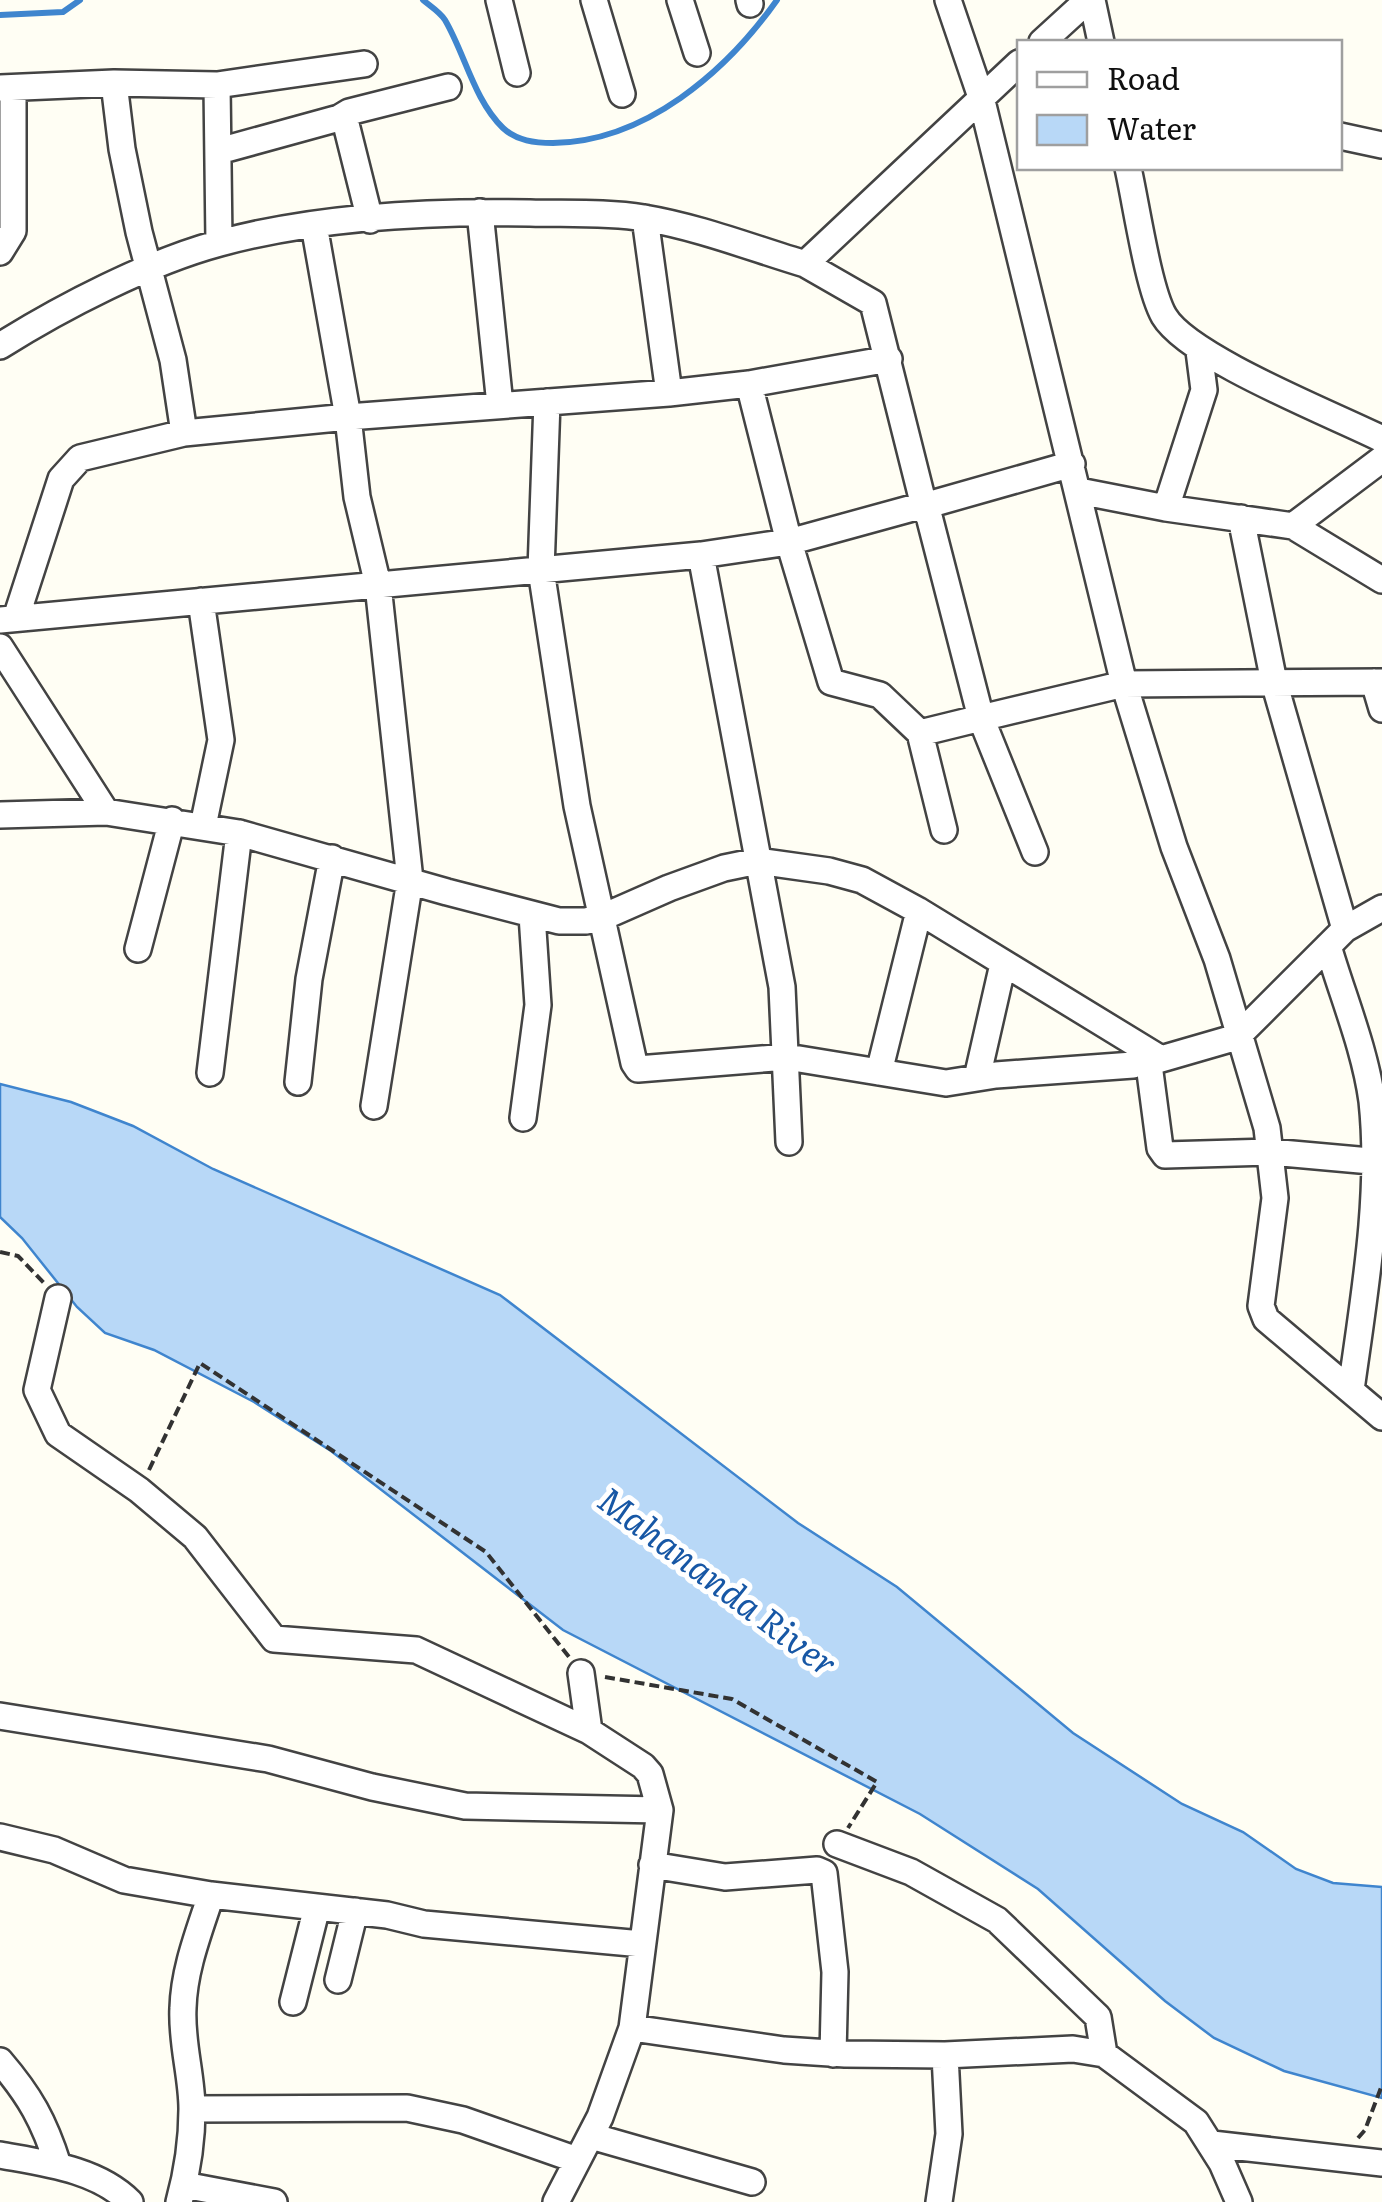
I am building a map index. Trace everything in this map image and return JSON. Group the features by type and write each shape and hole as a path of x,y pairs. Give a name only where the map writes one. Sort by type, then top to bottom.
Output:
{"street":[{"path":"499,0 516,74"},
{"path":"594,0 622,94"},
{"path":"680,0 697,53"},
{"path":"948,0 981,97 1124,684 1174,848 1217,959 1267,1128 1275,1198 1260,1306 1264,1316 1382,1418"},
{"path":"1044,40 1090,0 1100,40"},
{"path":"0,252 13,231 7,88 114,83 217,85 364,64"},
{"path":"804,264 1017,65"},
{"path":"114,83 122,150 174,360 184,433"},
{"path":"217,85 220,243"},
{"path":"219,151 448,87"},
{"path":"339,118 346,124 370,220"},
{"path":"1342,136 1382,145"},
{"path":"1128,170 1158,304 1172,327 1199,351 1382,439"},
{"path":"0,346 31,326 149,269 220,243 314,225 480,212 645,218 804,264 870,299 875,308 980,718 1034,852"},
{"path":"480,212 500,405"},
{"path":"645,218 669,393"},
{"path":"314,225 348,417 356,497 378,586 410,880 374,1106"},
{"path":"1166,508 1204,390 1199,351"},
{"path":"889,359 748,384 669,393 184,433 80,458 61,479 8,619 700,556 789,542 1072,464"},
{"path":"748,384 831,682 880,695 920,733 944,830"},
{"path":"547,402 541,570 577,806 638,1069 787,1057 946,1083 1133,1065 1149,1056"},
{"path":"1293,526 1382,459"},
{"path":"1080,491 1293,526 1382,580"},
{"path":"1241,518 1274,682 1369,1082 1379,1160 1373,1295 1351,1390"},
{"path":"700,556 782,987 789,1142"},
{"path":"201,601 220,740 203,826"},
{"path":"0,647 106,812"},
{"path":"920,733 1124,684 1378,682 1382,708"},
{"path":"0,815 106,812 172,820 239,833 532,916 586,922 724,868 758,860 830,871 862,880 918,911 1075,1005 1149,1056 1167,1058 1238,1037 1337,938 1382,908"},
{"path":"138,949 172,820"},
{"path":"210,1073 239,833"},
{"path":"298,1082 308,979 332,858"},
{"path":"880,1072 918,911"},
{"path":"523,1118 538,1005 532,916"},
{"path":"976,1078 1003,964"},
{"path":"1149,1056 1162,1154 1270,1152 1379,1160"},
{"path":"58,1298 37,1390 58,1434 139,1490 195,1538 274,1640 416,1650 589,1730 650,1774 660,1810 632,2028 591,2136 556,2202"},
{"path":"581,1673 589,1730"},
{"path":"0,1716 268,1758 372,1787 465,1806 660,1810"},
{"path":"0,1837 54,1850 124,1880 211,1895 355,1911 424,1924 642,1944"},
{"path":"837,1844 910,1872 997,1920 1098,2018 1104,2054"},
{"path":"652,1865 726,1876 817,1870 824,1873 835,1972 834,2054"},
{"path":"211,1895 184,1990 182,2014 192,2108 182,2193 274,2202"},
{"path":"292,2002 317,1907"},
{"path":"338,1980 355,1911"},
{"path":"632,2028 834,2054 944,2055 1073,2048 1104,2054 1196,2122 1212,2144 1238,2202"},
{"path":"939,2202 949,2134 944,2055"},
{"path":"0,2061 27,2092 46,2124 58,2165"},
{"path":"192,2108 408,2108 463,2120 577,2160"},
{"path":"591,2136 752,2182"},
{"path":"1212,2144 1382,2163"},
{"path":"0,2155 58,2165 106,2185 130,2202"}],"path":[{"path":"0,1252 18,1256 58,1298"},
{"path":"139,1490 200,1363 486,1552 581,1673 732,1699 877,1782 837,1844"},
{"path":"1366,2130 1382,2085"}],"water":[{"name":"Mahananda River","path":"0,1084 71,1102 133,1126 213,1169 500,1295 798,1523 897,1587 1073,1733 1182,1804 1243,1832 1296,1869 1333,1883 1382,1887 1382,2098 1284,2071 1214,2038 1165,2001 1038,1889 920,1814 563,1630 331,1451 254,1402 154,1350 105,1333 77,1307 22,1238 0,1217"}],"waterway":[{"path":"0,15 63,12 80,0"},
{"path":"423,0 445,20 493,117 514,136 553,143 587,140 620,130 680,98 733,53 777,0"}]}
